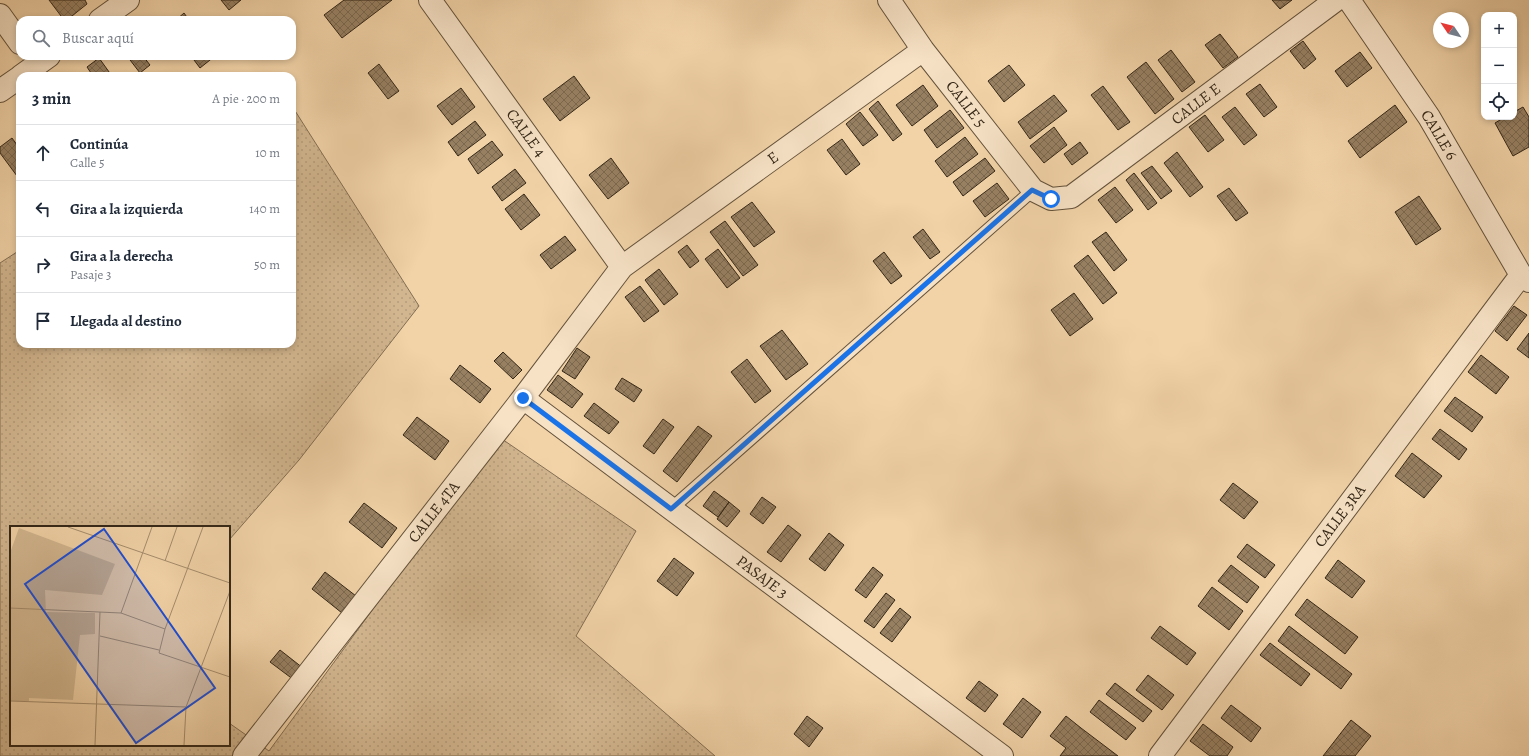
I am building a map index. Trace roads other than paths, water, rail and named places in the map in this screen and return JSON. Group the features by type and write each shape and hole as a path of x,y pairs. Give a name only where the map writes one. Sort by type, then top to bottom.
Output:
{"street":[{"path":"106,16 128,0"},
{"name":"CALLE 4","path":"430,0 622,267"},
{"name":"CALLE 5","path":"889,0 923,50 1042,194"},
{"name":"CALLE E","path":"1042,194 1071,197 1336,0"},
{"name":"CALLE 6","path":"1349,0 1429,117 1525,278"},
{"path":"0,15 16,37"},
{"name":"E","path":"622,267 923,50"},
{"path":"0,91 16,78"},
{"name":"CALLE 4TA","path":"244,756 523,398 622,267"},
{"name":"CALLE 3RA","path":"1160,756 1525,278"},
{"name":"PASAJE 3","path":"523,398 1002,756"}],"lane":[{"path":"671,509 1042,194"}]}
